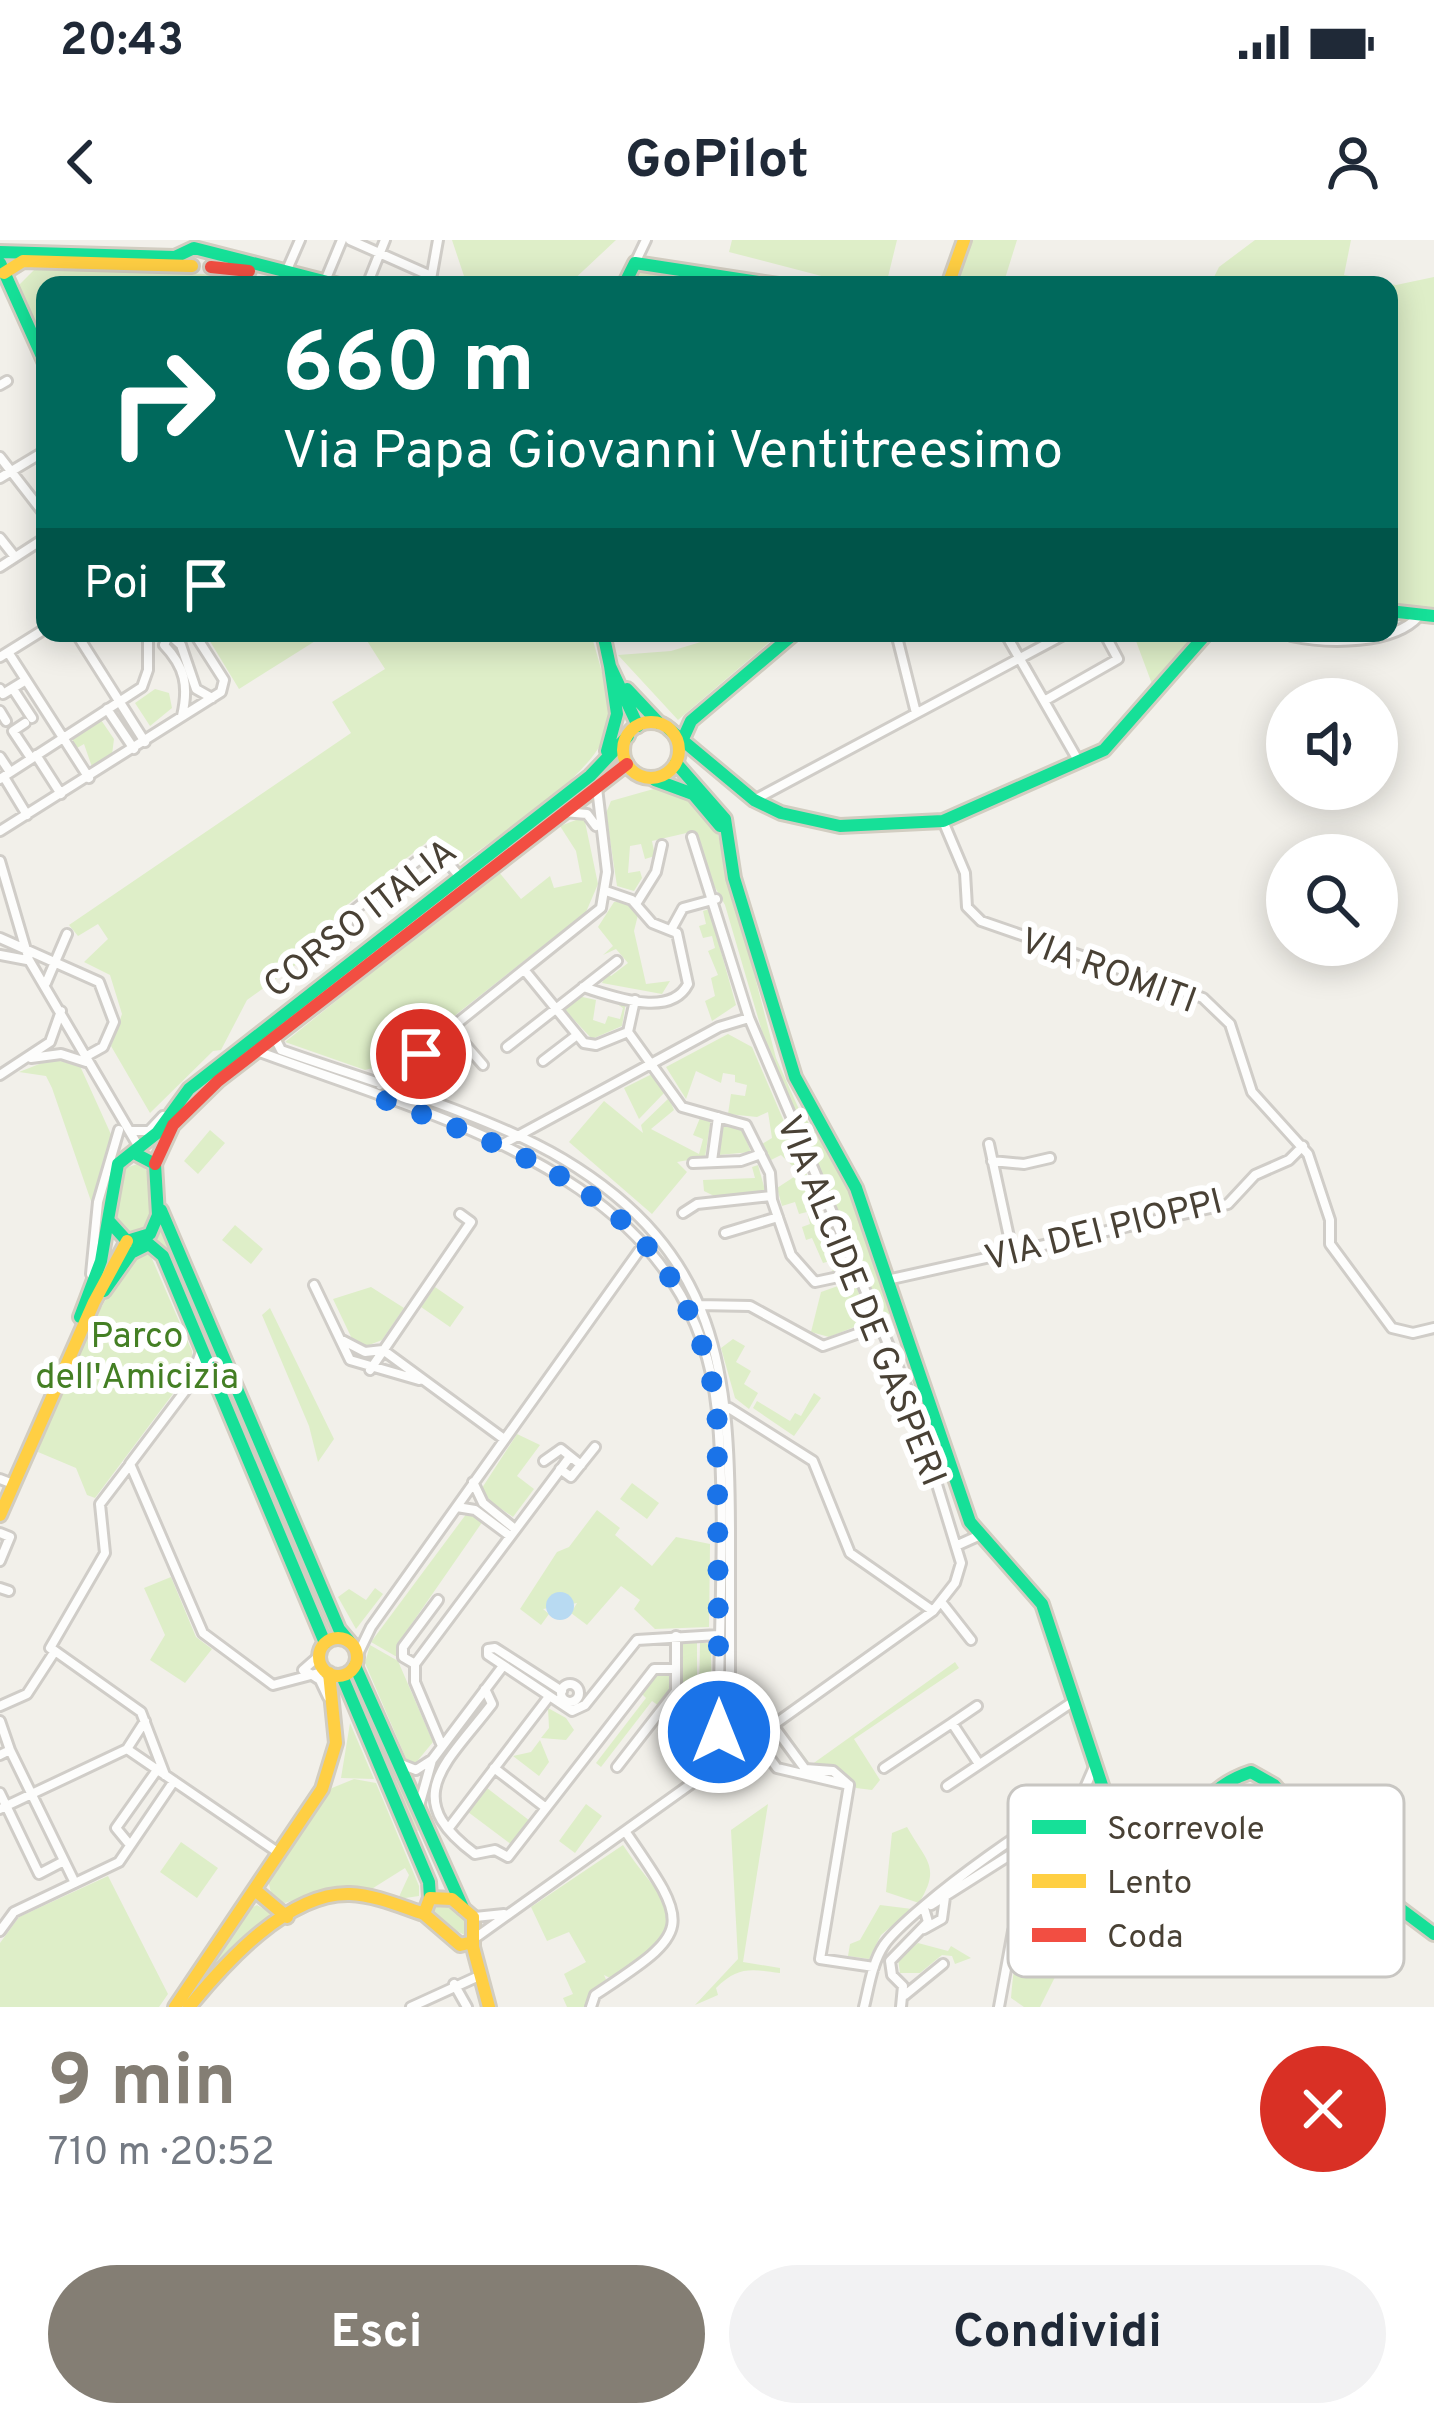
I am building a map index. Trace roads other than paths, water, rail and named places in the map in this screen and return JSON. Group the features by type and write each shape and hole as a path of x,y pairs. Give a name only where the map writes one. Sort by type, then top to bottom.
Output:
{"street":[{"path":"286,272 300,240"},
{"path":"329,276 346,240 423,276"},
{"path":"371,276 385,240"},
{"path":"431,276 438,240"},
{"path":"628,276 646,240"},
{"path":"951,276 964,240"},
{"path":"0,252 183,247 290,276"},
{"path":"183,247 193,266"},
{"path":"36,343 2,268 22,261 193,266 208,257 299,276"},
{"path":"635,263 720,276"},
{"path":"0,457 36,504"},
{"path":"0,478 36,457"},
{"path":"0,538 15,557"},
{"path":"0,567 36,544"},
{"path":"1398,630 1427,615"},
{"path":"36,635 4,655 26,680 89,778"},
{"path":"82,642 145,742"},
{"path":"4,776 147,679 148,642"},
{"path":"165,642 178,660 186,686 182,718"},
{"path":"178,642 196,689 212,698"},
{"path":"0,831 212,698 224,680 200,642"},
{"path":"375,1096 380,1085 593,918 606,892 594,782 615,732 606,642"},
{"path":"607,642 628,691 754,800 782,813 840,826 943,821 1079,764 1126,730 1198,642"},
{"path":"646,778 664,776 678,759 691,721 784,642"},
{"path":"898,642 916,713"},
{"path":"1010,642 1079,764"},
{"path":"754,800 1050,642"},
{"path":"1044,701 1118,659 1109,642"},
{"path":"610,666 633,731 627,764 646,778 682,788 716,816 795,1077 848,1171 978,1536 1042,1604 1102,1785"},
{"path":"0,689 3,694 26,680"},
{"path":"13,688 29,721 13,731 61,794"},
{"path":"107,709 134,749"},
{"path":"0,711 6,721"},
{"path":"633,731 691,721"},
{"path":"664,726 678,759 721,810 730,855"},
{"name":"CORSO ITALIA","path":"141,1156 160,1146 189,1108 274,1036 563,812 594,782 633,731"},
{"path":"678,759 694,756 715,764"},
{"path":"0,757 4,776 27,815"},
{"name":"CORSO ITALIA","path":"141,1156 189,1089 460,877 627,764"},
{"path":"563,812 587,814 601,838"},
{"name":"VIA ROMITI","path":"943,821 965,873 967,907 981,921 1203,998 1230,1024 1257,1100 1303,1146 1330,1220 1333,1250 1391,1328 1413,1333 1434,1328"},
{"name":"VIA ALCIDE DE GASPERI","path":"692,837 716,899 749,1018 909,1393 958,1545"},
{"path":"636,904 656,872 662,845"},
{"path":"346,938 349,914 435,847 460,877"},
{"path":"0,861 24,949 141,1156 418,1816 469,1912 489,2007"},
{"path":"606,892 636,904 652,923 672,928"},
{"path":"583,987 660,1002 686,989 672,928 683,908 716,899"},
{"path":"46,984 59,964 67,934"},
{"path":"0,938 99,982 111,1010 110,1035 86,1060 48,1054"},
{"path":"0,955 29,960"},
{"path":"507,1047 617,961"},
{"path":"526,972 577,1035 596,1046 628,1032"},
{"path":"628,1032 635,1000"},
{"path":"50,1042 61,1011"},
{"path":"501,1145 719,1027 749,1018"},
{"path":"0,1075 70,1029"},
{"path":"452,1029 483,1065"},
{"path":"628,1032 682,1107 746,1125 773,1185 771,1196 791,1255 815,1282 857,1273"},
{"path":"543,1061 577,1035"},
{"path":"274,1036 281,1050 512,1136 565,1161 635,1214 693,1304 729,1408 730,1730 739,1750"},
{"path":"24,1060 76,1041"},
{"path":"256,1051 501,1145 580,1185 644,1244 693,1304 717,1409 719,1732 726,1761"},
{"path":"124,1130 143,1133 154,1128 189,1089"},
{"path":"712,1162 718,1117"},
{"path":"124,1130 141,1156"},
{"path":"91,1298 101,1189 124,1130"},
{"path":"988,1144 1012,1251"},
{"name":"VIA DEI PIOPPI","path":"887,1280 1228,1204 1255,1175 1288,1160 1303,1146"},
{"path":"693,1163 761,1154"},
{"path":"0,1515 7,1482 65,1366 91,1298 116,1170 141,1156"},
{"path":"992,1161 1024,1164 1050,1158"},
{"path":"683,1213 697,1204 771,1196"},
{"path":"143,1239 156,1223 157,1197"},
{"path":"370,1370 471,1222 460,1214"},
{"path":"725,1233 778,1217"},
{"path":"108,1220 127,1241"},
{"path":"127,1241 143,1239 158,1247 332,1673 423,1866 430,1898 424,1914"},
{"path":"91,1298 127,1241"},
{"path":"130,1464 202,1633 273,1684 302,1673 332,1673 356,1662 371,1627 644,1244"},
{"path":"91,1298 131,1253 142,1246 158,1247"},
{"path":"314,1285 350,1360 370,1370 421,1380"},
{"path":"693,1304 750,1306 823,1346 879,1326"},
{"path":"340,1339 365,1352 383,1350 504,1439"},
{"path":"0,1930 14,1912 119,1862 165,1776 140,1712 50,1648 105,1553 100,1504 188,1387 200,1364 200,1344"},
{"path":"188,1387 202,1378 218,1385"},
{"path":"729,1408 813,1461 850,1553 933,1611"},
{"path":"560,1469 571,1478 595,1447"},
{"path":"544,1461 557,1449 581,1465"},
{"path":"442,1746 415,1682 415,1664 569,1458"},
{"path":"473,1482 480,1499 513,1533"},
{"path":"455,1507 498,1521"},
{"path":"0,1533 10,1537 0,1562"},
{"path":"189,2007 218,1975 287,1917 305,1904 343,1894 424,1914 460,1945 476,1939 943,1603 959,1573 958,1545 978,1536"},
{"path":"415,1664 403,1657 403,1647 438,1600"},
{"path":"943,1603 971,1640"},
{"path":"302,1673 322,1649 371,1627"},
{"path":"562,1691 490,1647 488,1655 502,1666 565,1709 579,1709 630,1644 718,1635"},
{"path":"617,1767 676,1691 676,1636"},
{"path":"0,1706 35,1684 55,1652"},
{"path":"418,1816 420,1789 432,1760 502,1666"},
{"path":"485,1689 492,1704 434,1782 432,1804 448,1829 475,1854 495,1850 508,1857 653,1670 676,1669"},
{"path":"302,1673 320,1680 334,1709"},
{"path":"175,2007 322,1789 336,1743 332,1673"},
{"path":"448,1829 548,1698"},
{"path":"947,1786 1074,1701"},
{"path":"884,1768 977,1706"},
{"path":"0,1721 5,1752 35,1792 75,1883"},
{"path":"3,1808 127,1749 145,1721"},
{"path":"952,1723 980,1764"},
{"path":"772,1724 806,1768 833,1771 849,1785"},
{"path":"755,1738 777,1768 849,1785"},
{"path":"127,1749 278,1853"},
{"path":"394,1760 416,1770 432,1760"},
{"path":"1087,1785 1095,1764"},
{"path":"494,1768 546,1808"},
{"path":"1223,1785 1233,1776 1251,1772 1274,1785"},
{"path":"128,1849 116,1828 165,1776"},
{"path":"849,1785 820,1959 874,1967"},
{"path":"0,1793 3,1808 39,1874 64,1862"},
{"path":"591,2007 595,1995 665,1947 674,1924 671,1897 626,1831"},
{"path":"864,2007 874,1967 892,1934 945,1888 1008,1846"},
{"path":"924,1909 1008,1856"},
{"path":"255,1890 287,1917"},
{"path":"430,1898 444,1896 469,1912 511,1912"},
{"path":"917,1932 942,1919 945,1897"},
{"path":"905,1995 890,1960 929,1917 924,1909"},
{"path":"1404,1912 1434,1934"},
{"path":"451,1938 479,1974"},
{"path":"999,2007 1008,1958"},
{"path":"901,2007 905,1995 943,1964"},
{"path":"411,2007 479,1974"},
{"path":"454,1984 466,2007"}],"water":[{"path":"560,1592 570,1596 574,1606 570,1616 560,1620 550,1616 546,1606 550,1596"}],"park label":[{"name":"Parco dell'Amicizia","path":"137,1354"}]}
